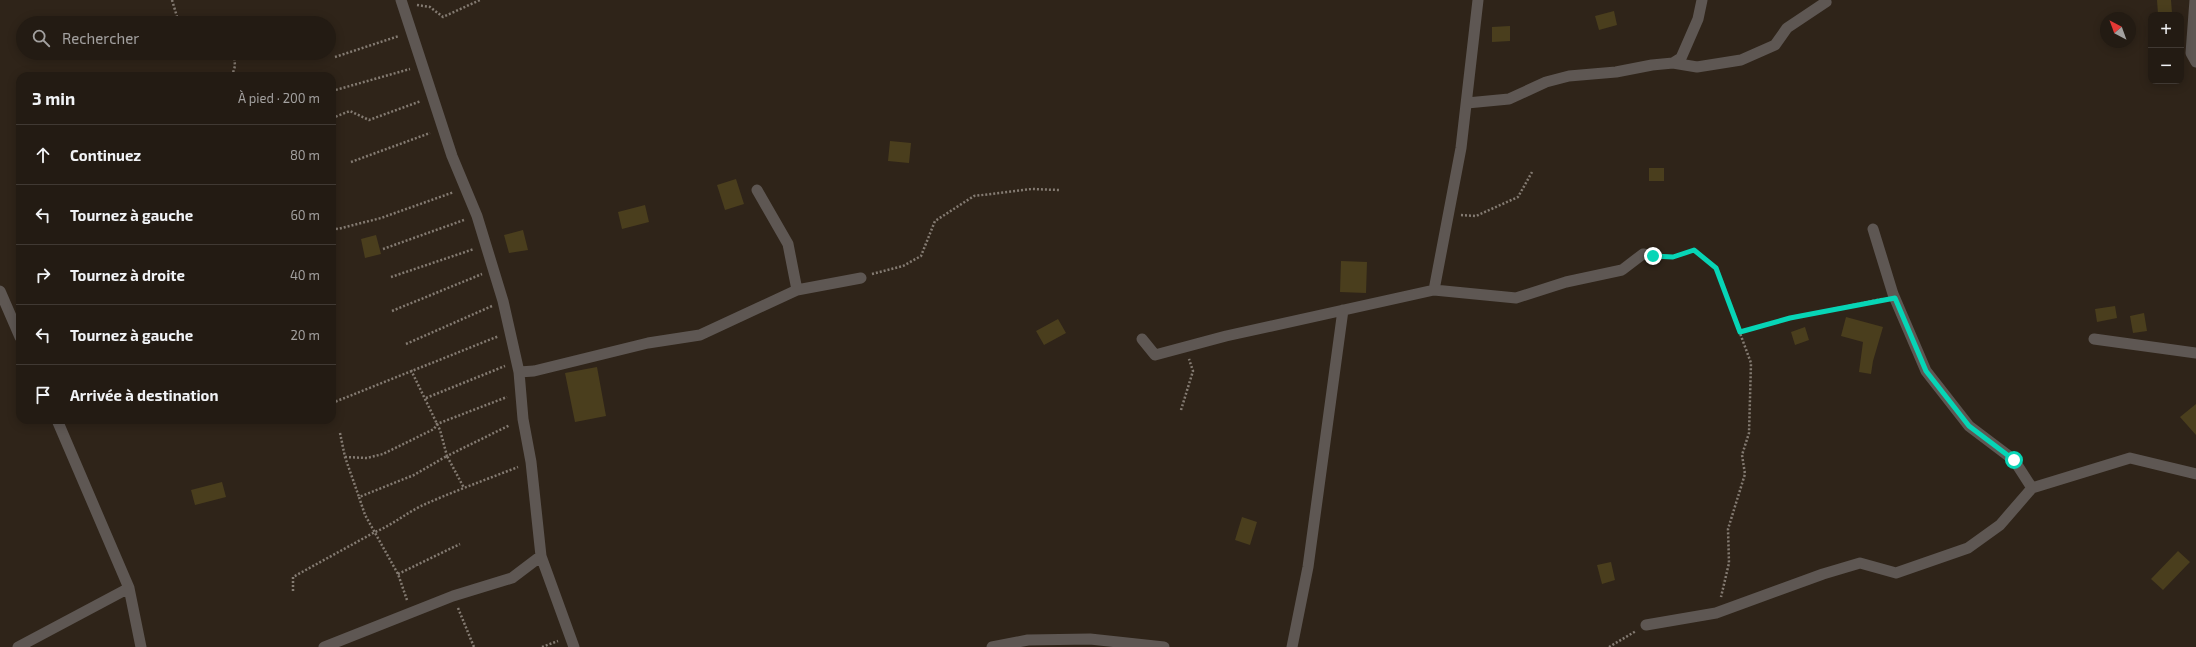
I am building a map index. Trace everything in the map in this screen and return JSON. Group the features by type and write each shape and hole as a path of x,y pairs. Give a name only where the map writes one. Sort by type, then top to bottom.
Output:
{"street":[{"path":"1434,290 1461,148 1478,0"},
{"path":"1672,63 1681,58 1698,19 1702,0"},
{"path":"1467,104 1509,99 1546,82 1570,76 1616,72 1672,63 1697,67 1741,60 1775,45 1787,28 1817,9 1826,2 1825,0"},
{"path":"2195,0 2190,53 2196,62"},
{"path":"402,2 434,96 452,156 487,244 503,301 518,366 531,462 541,556 574,647"},
{"path":"757,190 788,244 797,290"},
{"path":"1873,229 1895,298 1926,371 1969,426 2014,460 2032,488"},
{"path":"1142,339 1155,355 1226,336 1434,290 1516,298 1566,282 1622,270 1642,254 1653,256"},
{"path":"518,366 534,371 648,343 700,335 797,290 861,278"},
{"path":"0,291 16,328"},
{"path":"1292,647 1308,567 1343,310"},
{"path":"2094,339 2196,353"},
{"path":"59,424 129,588 141,647"},
{"path":"1646,625 1716,613 1823,574 1860,563 1896,573 1968,548 2000,525 2032,488 2130,458 2196,474"},
{"path":"324,647 453,596 512,578 541,556"},
{"path":"18,647 129,588"},
{"path":"992,647 1028,640 1090,639 1164,647"}],"path":[{"path":"172,0 177,16"},
{"path":"402,2 430,7 443,17 480,0"},
{"path":"336,57 411,32"},
{"path":"233,72 235,60"},
{"path":"336,90 423,65"},
{"path":"336,116 350,111 369,120 434,96"},
{"path":"351,162 444,128"},
{"path":"1449,214 1476,216 1518,197 1532,172"},
{"path":"336,229 381,218 466,188"},
{"path":"861,278 903,266 921,256 935,221 974,196 1032,189 1059,190"},
{"path":"383,249 477,216"},
{"path":"391,277 487,244"},
{"path":"1653,256 1673,257 1694,250 1716,268 1752,362 1749,433 1742,454 1744,474 1728,529 1729,563 1721,597 1699,616"},
{"path":"392,311 494,270"},
{"path":"1740,332 1790,318 1895,298"},
{"path":"406,344 503,301"},
{"path":"336,401 510,331"},
{"path":"1181,410 1192,371 1184,347"},
{"path":"426,398 518,366"},
{"path":"411,370 426,398 437,424 447,456 464,488"},
{"path":"345,458 367,458 383,454 434,429 437,424 521,391"},
{"path":"359,497 414,474 447,456 524,419"},
{"path":"340,433 345,458 366,516 398,574 411,612"},
{"path":"293,591 293,577 375,532 389,526 411,511 464,488 531,462"},
{"path":"398,574 460,544"},
{"path":"453,596 474,647"},
{"path":"1608,647 1646,625"}],"building":[{"path":"2157,0 2171,0 2172,12 2158,12"},
{"path":"1614,11 1617,25 1599,30 1595,16"},
{"path":"1510,26 1510,41 1492,42 1492,27"},
{"path":"890,141 911,143 909,163 888,161"},
{"path":"1649,168 1664,168 1664,181 1649,181"},
{"path":"736,179 744,204 725,210 717,185"},
{"path":"645,205 649,222 622,229 618,212"},
{"path":"523,230 528,250 509,253 504,235"},
{"path":"376,235 381,254 365,258 361,239"},
{"path":"1341,261 1367,262 1366,293 1340,292"},
{"path":"2115,306 2117,318 2097,322 2095,309"},
{"path":"2144,313 2147,331 2133,333 2130,316"},
{"path":"1846,317 1883,327 1873,361 1871,374 1859,372 1863,342 1841,336"},
{"path":"1058,319 1066,333 1044,345 1036,331"},
{"path":"1805,327 1809,340 1795,345 1791,332"},
{"path":"597,367 606,416 575,422 565,373"},
{"path":"2196,404 2196,435 2180,417"},
{"path":"222,482 226,497 195,505 191,490"},
{"path":"1242,517 1257,522 1250,545 1235,540"},
{"path":"2178,551 2190,562 2163,590 2151,579"},
{"path":"1611,562 1615,580 1602,584 1597,565"}],"route":[{"path":"1653,256 1673,257 1683,252 1694,250 1716,268 1740,332 1790,318 1871,301 1895,298 1926,371 1969,426 2014,460"}]}
